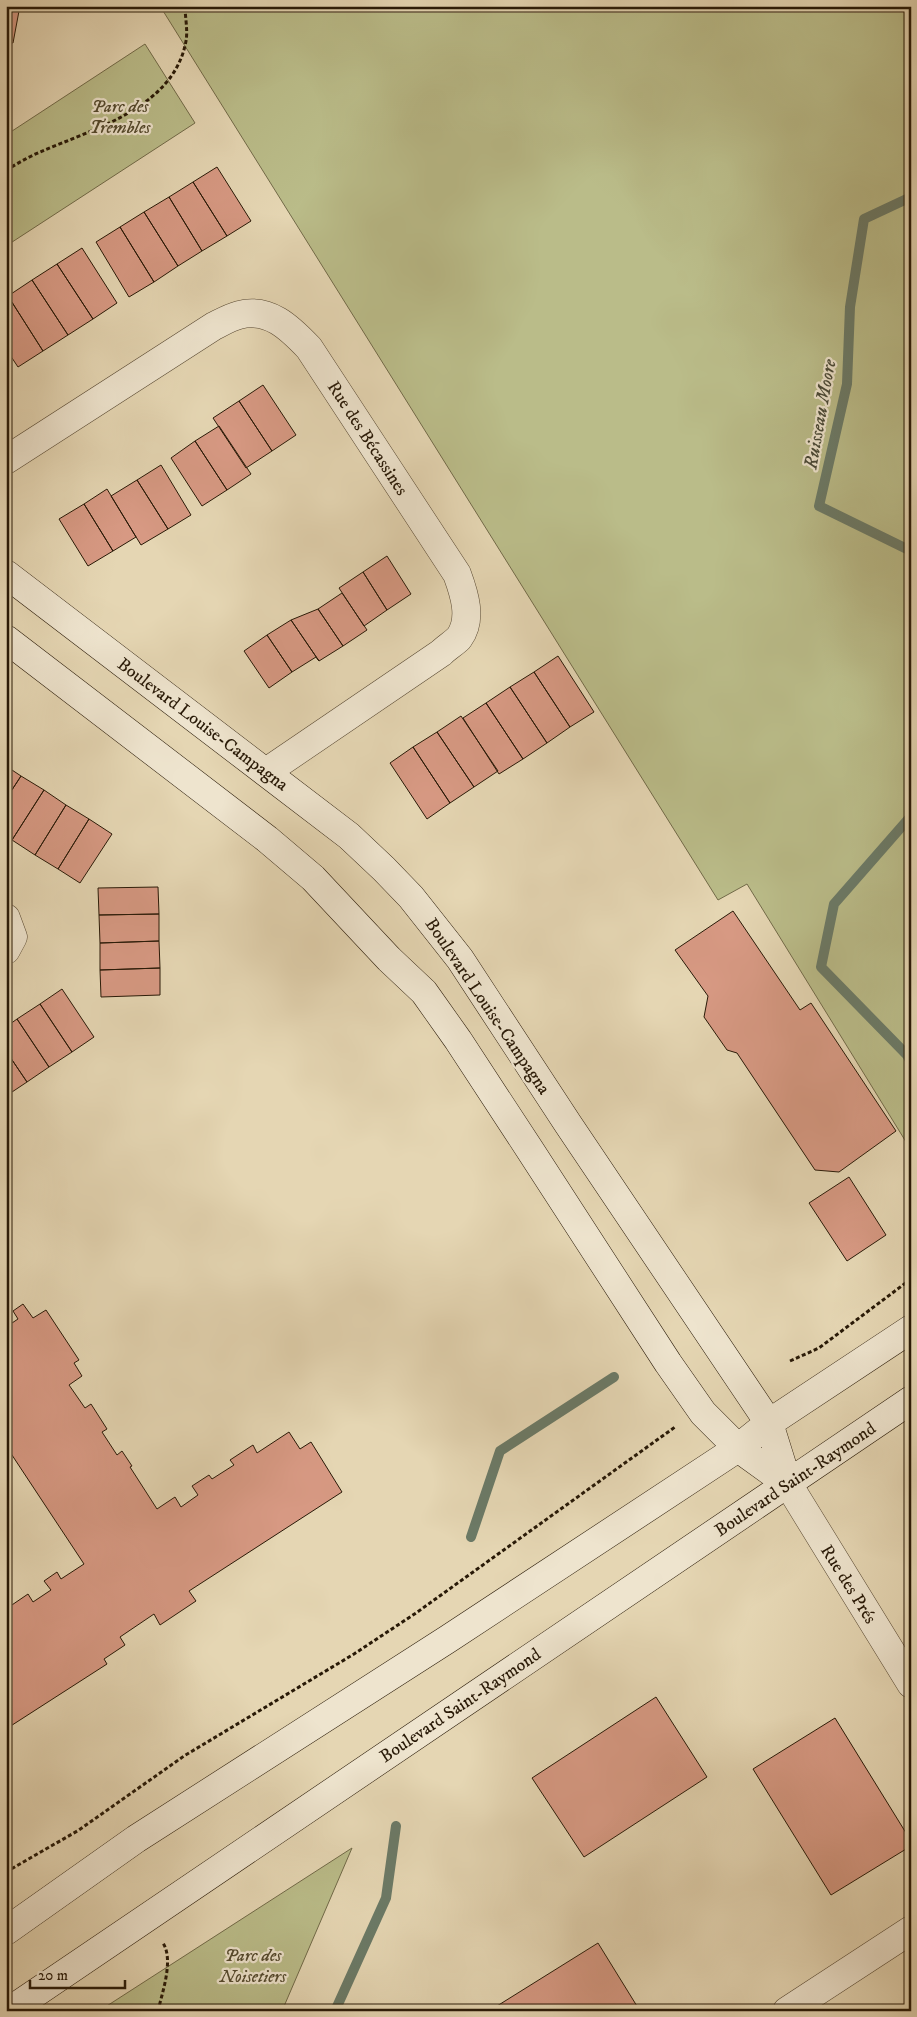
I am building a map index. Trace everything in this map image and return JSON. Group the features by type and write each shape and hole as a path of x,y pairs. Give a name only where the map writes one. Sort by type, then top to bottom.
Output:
{"street":[{"name":"Rue des Bécassines","path":"6,460 214,326 239,314 264,314 288,326 309,348 457,574 464,594 467,615 459,637 441,653 266,772"},
{"name":"Boulevard Louise-Campagna","path":"6,574 356,842 384,869 438,929 460,959 568,1124 769,1423 788,1484"},
{"path":"6,639 267,839 313,878 389,959 424,992 520,1134 668,1363 703,1412 738,1448 788,1484"},
{"path":"6,918 13,937 6,950"},
{"path":"6,1931 136,1839 448,1639 738,1448 769,1423 911,1329"},
{"name":"Boulevard Saint-Raymond","path":"9,2011 911,1400"},
{"name":"Rue des Prés","path":"788,1484 911,1684"},
{"path":"787,2011 911,1930"}],"path":[{"path":"6,170 38,153 117,120 150,99 168,80 179,61 186,40 185,6"},
{"path":"790,1361 819,1348 911,1279"},
{"path":"6,1872 79,1830 184,1756 354,1654 416,1613 680,1423"},
{"path":"146,1918 166,1947 167,1970 158,2011"}],"green space":[{"path":"160,6 911,6 911,1150 747,884 718,900"},
{"name":"Parc des Trembles","path":"145,44 195,123 6,246 6,135"},
{"name":"Parc des Noisetiers","path":"352,1848 282,2011 99,2011"}],"building":[{"path":"6,9 19,11 13,43 6,42"},
{"path":"217,167 251,221 227,236 193,182"},
{"path":"193,182 227,236 202,251 169,197"},
{"path":"169,197 202,251 178,266 144,212"},
{"path":"144,212 178,266 154,282 120,227"},
{"path":"120,227 154,282 129,297 96,242"},
{"path":"82,248 117,303 93,319 57,264"},
{"path":"57,264 93,319 68,335 32,280"},
{"path":"32,280 68,335 43,351 8,296"},
{"path":"8,296 43,351 18,367 6,349 6,297"},
{"path":"263,385 296,435 272,451 239,401"},
{"path":"239,401 272,451 246,468 213,418"},
{"path":"219,426 251,474 227,490 195,441"},
{"path":"195,441 227,490 202,506 171,458"},
{"path":"161,465 191,515 168,529 137,480"},
{"path":"137,480 168,529 141,545 111,496"},
{"path":"107,489 136,537 113,551 84,504"},
{"path":"84,504 113,551 88,566 59,519"},
{"path":"387,556 411,594 387,610 363,572"},
{"path":"363,572 387,610 364,626 339,588"},
{"path":"342,593 367,630 343,646 318,609"},
{"path":"318,609 343,646 319,661 291,620"},
{"path":"291,620 319,661 316,657 292,672 267,635"},
{"path":"267,635 292,672 269,688 244,651"},
{"path":"558,656 594,712 570,727 534,672"},
{"path":"534,672 570,727 547,743 510,687"},
{"path":"510,687 547,743 523,759 486,703"},
{"path":"486,703 523,759 499,774 463,718"},
{"path":"461,716 498,771 474,787 437,732"},
{"path":"437,732 474,787 450,803 413,747"},
{"path":"413,747 450,803 427,819 390,763"},
{"path":"6,766 21,776 6,799"},
{"path":"21,776 44,790 12,840 6,837 6,799"},
{"path":"44,790 66,805 35,855 12,840"},
{"path":"66,805 89,819 58,869 35,855"},
{"path":"89,819 112,834 80,883 58,869"},
{"path":"158,887 159,914 99,915 98,888"},
{"path":"733,911 800,1010 811,1003 896,1131 839,1172 815,1170 737,1053 727,1050 704,1017 708,996 675,950"},
{"path":"159,914 159,941 100,943 99,915"},
{"path":"159,941 160,968 100,970 100,943"},
{"path":"160,968 160,995 101,997 100,970"},
{"path":"62,989 94,1037 72,1052 40,1004"},
{"path":"40,1004 72,1052 49,1067 17,1019"},
{"path":"17,1019 49,1067 27,1082 6,1051 6,1027"},
{"path":"6,1051 27,1082 6,1096"},
{"path":"849,1177 886,1235 847,1261 809,1203"},
{"path":"23,1304 33,1318 46,1310 79,1360 74,1363 82,1376 69,1385 85,1408 91,1404 107,1429 102,1432 117,1455 122,1451 157,1509 175,1497 181,1507 198,1495 192,1486 209,1475 212,1479 234,1465 230,1460 253,1445 257,1453 289,1432 300,1449 311,1442 342,1492 189,1591 196,1601 160,1625 154,1614 120,1637 125,1645 104,1659 107,1664 6,1729 6,1618 9,1617 6,1609 28,1594 33,1602 51,1590 44,1581 57,1572 61,1579 84,1564 6,1446 6,1327 18,1319 13,1311"},
{"path":"656,1697 707,1777 584,1857 532,1778"},
{"path":"835,1718 911,1841 911,1846 831,1895 753,1769"},
{"path":"598,1943 640,2011 489,2011"}],"waterway":[{"name":"Ruisseau Moore","path":"911,197 864,219 850,307 847,384 819,506 911,551"},
{"name":"Ruisseau Moore","path":"911,816 834,904 821,967 907,1055 911,1062"},
{"path":"471,1537 500,1451 614,1377"},
{"path":"335,2011 386,1898 396,1826"}]}
